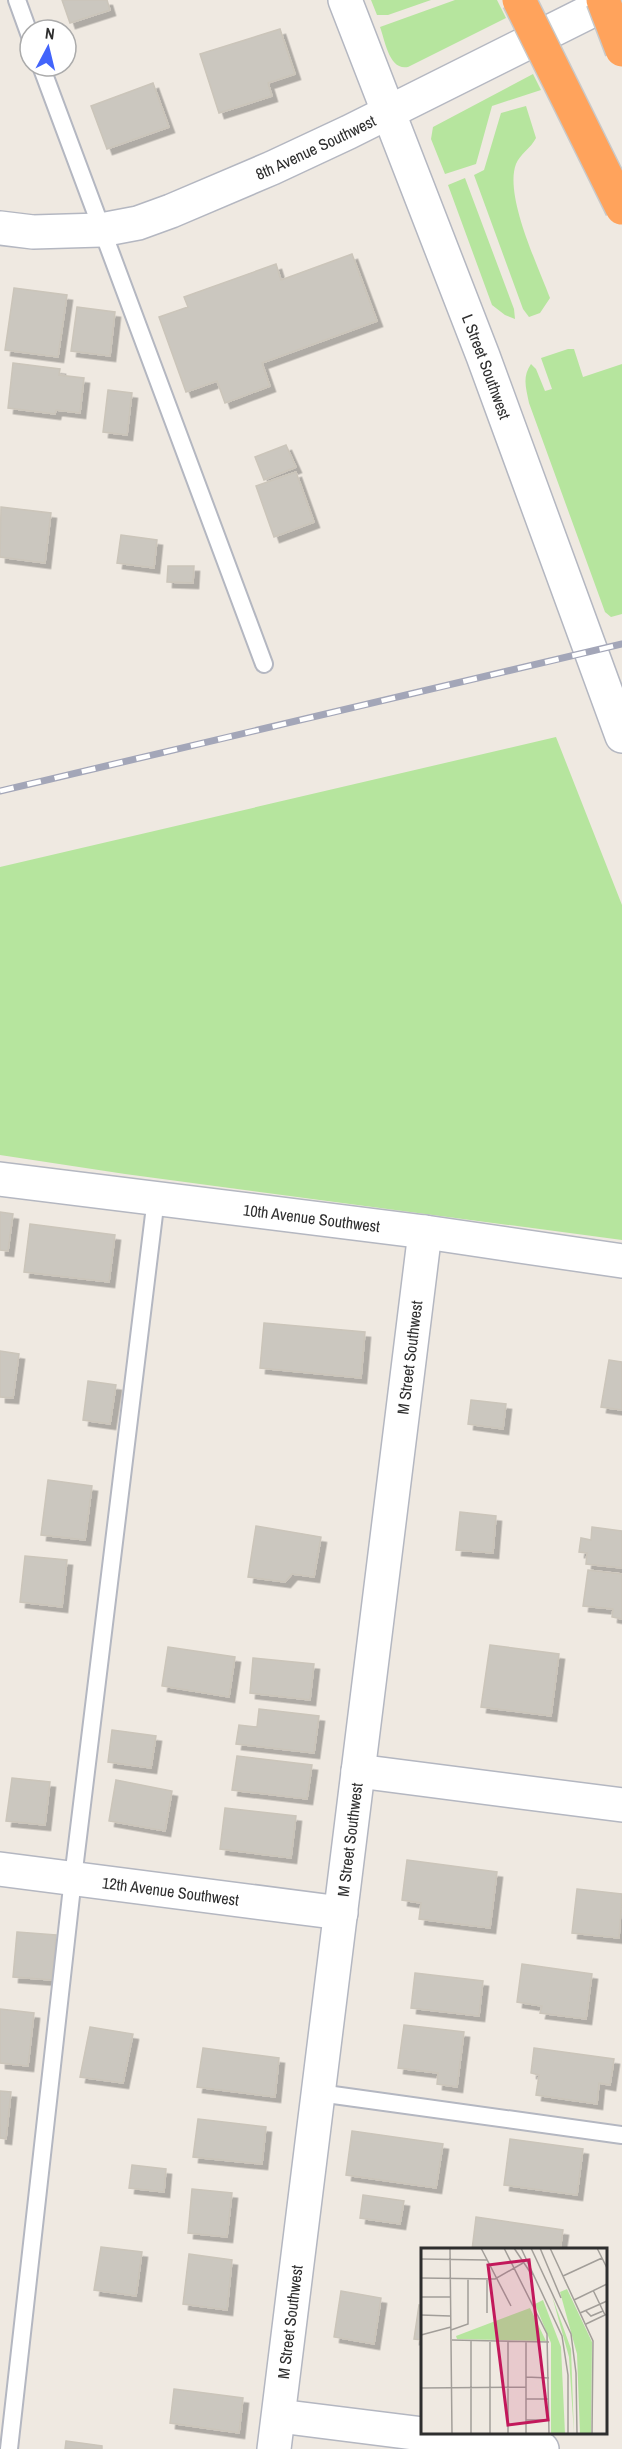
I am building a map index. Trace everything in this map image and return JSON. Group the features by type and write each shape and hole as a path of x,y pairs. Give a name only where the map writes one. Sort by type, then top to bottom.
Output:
{"highway":[{"path":"519,0 622,208"},
{"path":"603,0 622,50"}],"street":[{"name":"L Street Southwest","path":"345,0 483,356 622,736"},
{"name":"8th Avenue Southwest","path":"0,228 33,232 102,230 138,223 171,211 272,168 614,0"},
{"name":"10th Avenue Southwest","path":"0,1179 425,1232 622,1261"},
{"name":"M Street Southwest","path":"274,2449 425,1232"},
{"path":"358,1771 622,1805"},
{"name":"12th Avenue Southwest","path":"0,1869 341,1913"},
{"path":"279,2416 421,2434"},
{"path":"422,2434 542,2449"}],"lane":[{"path":"17,0 24,18"},
{"path":"45,78 264,664"},
{"path":"9,2449 73,1878 156,1198"},
{"path":"319,2093 622,2134"}],"green space":[{"path":"371,0 431,0 388,15 377,15"},
{"path":"455,0 497,0 506,18 408,67 396,64 392,60 380,27"},
{"path":"533,74 541,90 492,106 476,164 445,174 431,139 433,127"},
{"path":"526,106 536,138 516,164 515,194 524,231 550,298 540,313 529,317 523,309 474,175 484,170 501,113"},
{"path":"465,178 514,309 515,319 492,305 448,185"},
{"path":"574,349 583,377 622,364 622,614 611,617 605,612 529,403 526,387 526,373 531,364 536,369 545,391 552,389 541,358"},
{"path":"556,737 622,905 622,1240 125,1174 0,1155 0,867"}],"building":[{"path":"62,0 107,0 110,10 78,20 78,18 68,18"},
{"path":"280,29 295,74 268,83 272,96 219,113 200,54"},
{"path":"153,83 169,127 107,149 91,106"},
{"path":"352,254 377,321 262,363 270,386 225,403 217,381 186,392 159,317 188,307 184,297 276,264 281,280"},
{"path":"14,288 67,295 58,357 5,350"},
{"path":"77,307 115,312 110,356 71,351"},
{"path":"13,363 60,369 59,375 84,378 80,413 56,410 55,414 8,408"},
{"path":"108,390 132,393 127,435 103,432"},
{"path":"286,445 296,467 264,480 255,457"},
{"path":"296,472 314,522 274,537 256,486"},
{"path":"1,507 51,513 45,563 0,557"},
{"path":"121,535 157,540 154,568 117,563"},
{"path":"168,566 194,566 193,583 167,582"},
{"path":"0,1212 13,1214 8,1251 0,1250"},
{"path":"30,1224 115,1235 109,1282 24,1272"},
{"path":"264,1323 365,1332 361,1378 260,1368"},
{"path":"0,1351 19,1354 13,1398 0,1397"},
{"path":"609,1360 622,1362 622,1410 601,1407"},
{"path":"88,1381 116,1385 110,1424 83,1420"},
{"path":"471,1400 506,1404 503,1429 468,1424"},
{"path":"48,1480 92,1486 85,1540 41,1535"},
{"path":"460,1512 496,1516 493,1553 456,1550"},
{"path":"256,1526 321,1537 314,1577 292,1574 285,1582 248,1577"},
{"path":"592,1527 622,1531 622,1568 586,1564 587,1553 579,1552 581,1538 591,1540"},
{"path":"25,1556 67,1560 62,1607 20,1602"},
{"path":"588,1570 622,1574 622,1619 612,1617 613,1609 583,1606"},
{"path":"490,1645 559,1654 551,1716 481,1707"},
{"path":"168,1647 235,1657 229,1697 162,1686"},
{"path":"253,1658 314,1664 310,1700 250,1693"},
{"path":"259,1709 319,1716 314,1753 236,1744 239,1725 257,1727"},
{"path":"112,1730 156,1736 151,1768 108,1762"},
{"path":"237,1756 312,1765 307,1799 232,1790"},
{"path":"12,1778 50,1782 45,1825 6,1821"},
{"path":"116,1780 172,1791 165,1831 109,1821"},
{"path":"225,1808 296,1816 291,1858 220,1849"},
{"path":"407,1860 497,1872 490,1928 419,1919 421,1903 402,1900"},
{"path":"577,1889 622,1894 619,1938 572,1933"},
{"path":"17,1932 56,1935 52,1980 13,1977"},
{"path":"522,1964 592,1974 586,2019 540,2013 542,2006 517,2002"},
{"path":"415,1973 483,1981 479,2016 411,2008"},
{"path":"0,2009 34,2013 28,2066 0,2063"},
{"path":"404,2025 464,2032 457,2087 437,2084 438,2073 398,2068"},
{"path":"90,2027 133,2034 123,2083 80,2077"},
{"path":"203,2048 279,2058 275,2097 197,2087"},
{"path":"534,2048 614,2059 610,2085 599,2083 597,2104 536,2095 539,2075 531,2073"},
{"path":"0,2091 11,2092 6,2139 0,2138"},
{"path":"198,2119 266,2127 262,2164 193,2157"},
{"path":"352,2131 443,2144 436,2188 346,2175"},
{"path":"510,2139 583,2149 577,2195 504,2185"},
{"path":"132,2165 166,2169 164,2192 129,2188"},
{"path":"192,2189 232,2193 227,2237 188,2233"},
{"path":"363,2195 404,2201 400,2224 360,2218"},
{"path":"476,2217 563,2230 560,2248 472,2248"},
{"path":"101,2247 142,2252 136,2296 94,2290"},
{"path":"189,2254 232,2260 227,2310 183,2304"},
{"path":"341,2291 381,2298 374,2344 334,2337"},
{"path":"419,2305 421,2306 421,2340 414,2339"},
{"path":"174,2389 243,2398 239,2433 170,2423"},
{"path":"66,2441 102,2446 102,2449 65,2449"}],"railway":[{"path":"0,791 622,644"}]}
